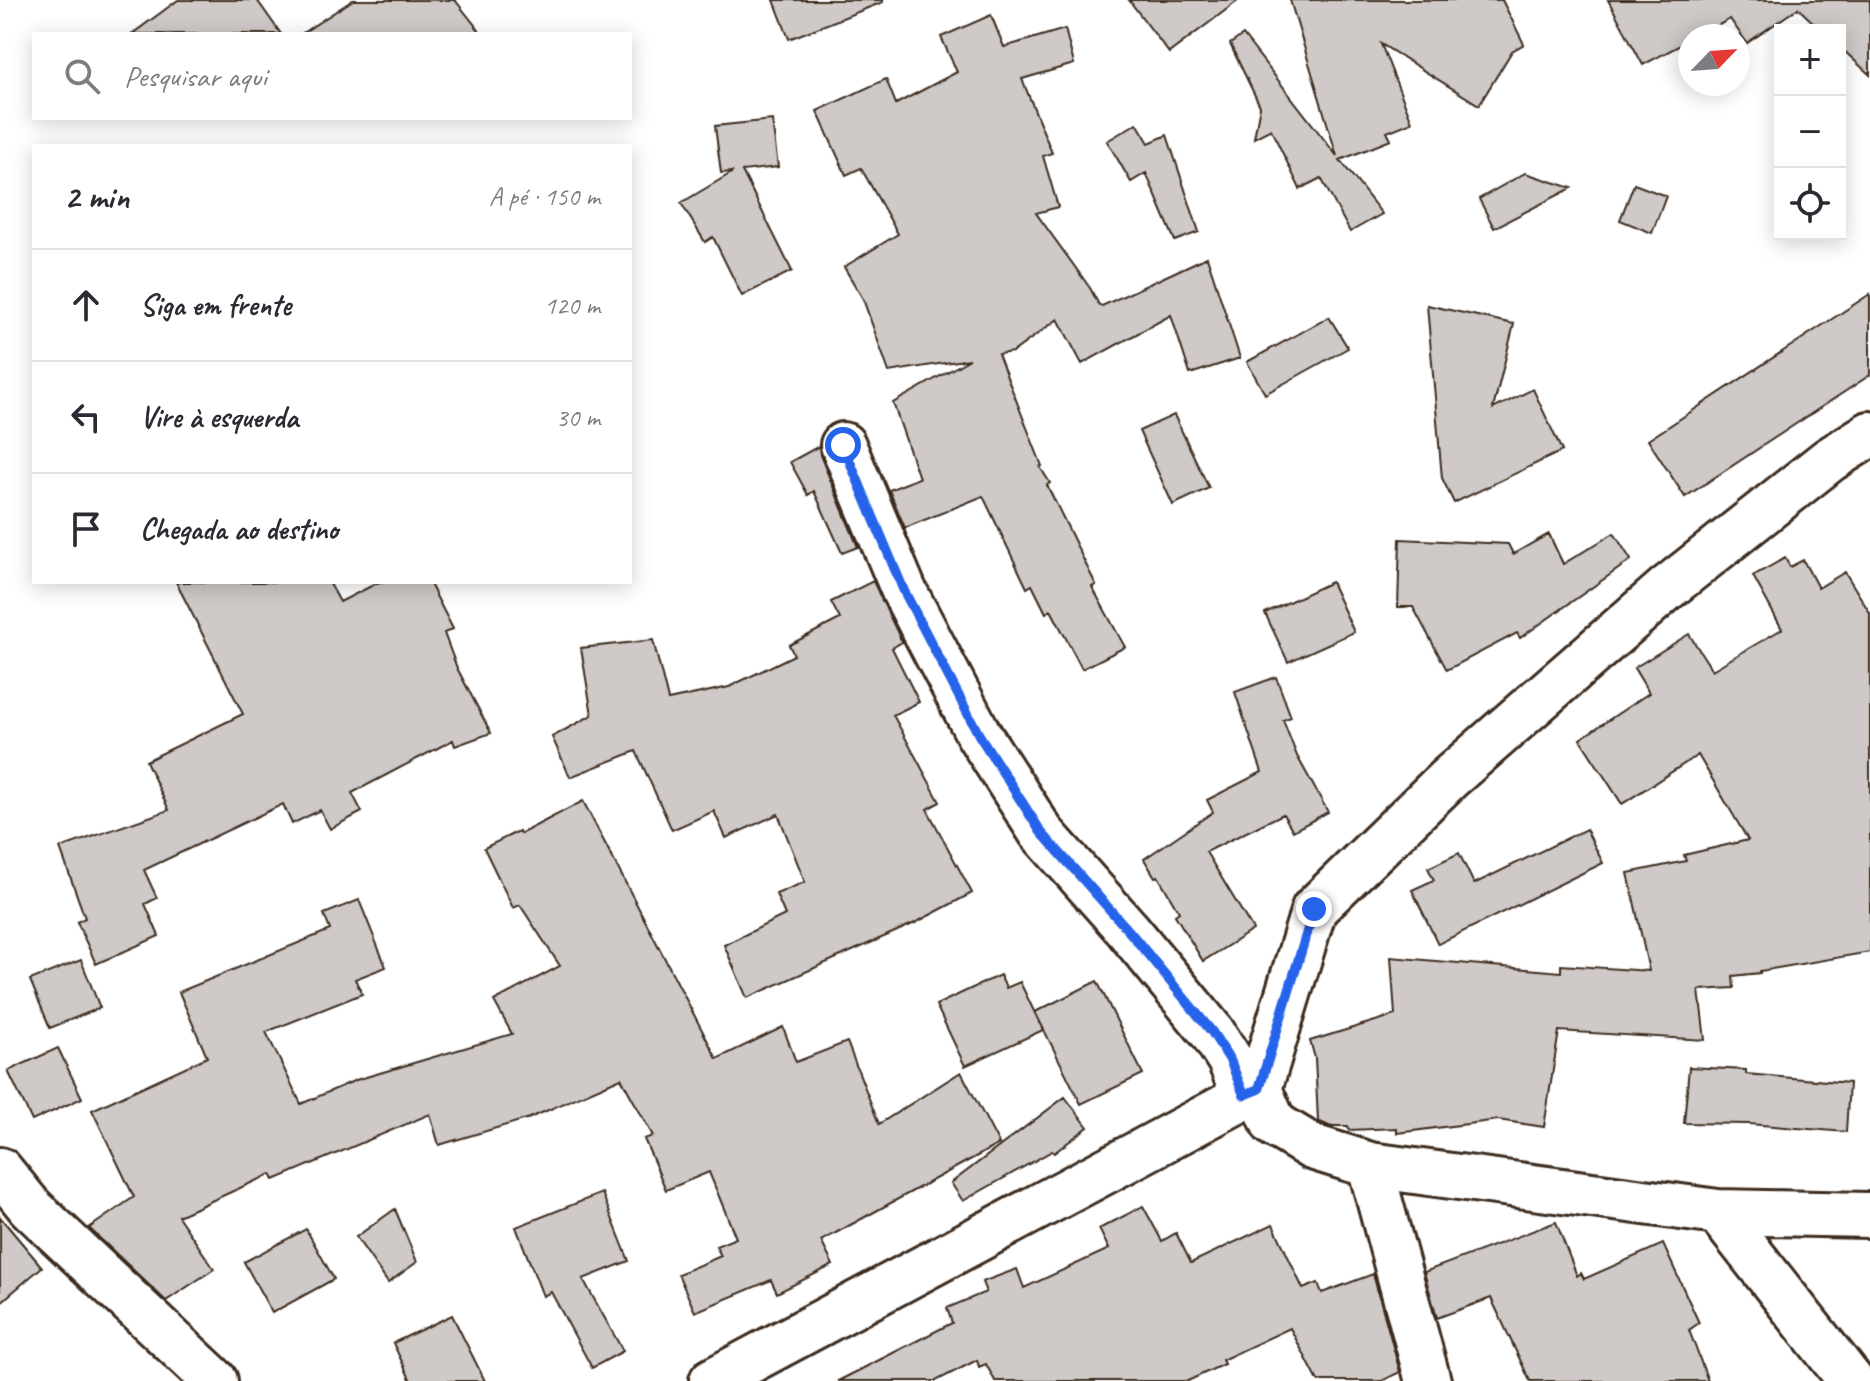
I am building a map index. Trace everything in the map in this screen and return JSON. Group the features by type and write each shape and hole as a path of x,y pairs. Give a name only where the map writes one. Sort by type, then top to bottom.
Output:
{"street":[{"path":"712,1381 1252,1092 1314,909 1448,779 1666,589 1829,460 1870,434"},
{"path":"843,445 904,591 979,735 1041,832 1128,930 1212,1032 1274,1124 1312,1147 1370,1165 1718,1212 1870,1215"},
{"path":"1370,1165 1428,1381"},
{"path":"0,1170 30,1207 215,1381"},
{"path":"1718,1212 1851,1381"}],"building":[{"path":"178,0 257,0 280,32 135,32"},
{"path":"353,0 455,0 480,32 304,32"},
{"path":"774,0 883,0 883,2 789,39"},
{"path":"1129,0 1239,0 1169,53"},
{"path":"1290,0 1502,0 1524,44 1512,51 1479,105 1381,44 1412,122 1387,132 1391,140 1340,160 1382,214 1350,232 1321,178 1300,189 1271,129 1254,138 1260,106 1230,44 1243,35 1337,156"},
{"path":"1608,0 1870,0 1870,75 1846,53 1846,24 1815,24 1798,8 1750,41 1750,24 1734,24 1730,19 1721,24 1678,24 1678,46 1643,65"},
{"path":"991,15 1004,47 1065,29 1074,64 1022,79 1052,153 1043,156 1058,207 1036,213 1099,305 1207,257 1240,358 1190,374 1171,315 1082,364 1058,319 1013,352 998,354 1040,467 1050,483 1047,485 1096,585 1092,587 1125,647 1082,669 1051,610 1046,613 1032,585 1027,588 983,496 905,528 889,490 919,478 893,403 970,359 889,372 863,299 844,267 898,234 861,168 846,175 817,111 886,79 896,104 957,72 941,37"},
{"path":"772,120 778,167 742,171 792,271 742,296 713,237 705,242 681,203 733,172 721,173 715,126"},
{"path":"1137,123 1149,143 1167,135 1199,232 1175,241 1146,173 1131,182 1107,141"},
{"path":"1525,173 1572,188 1494,228 1479,199"},
{"path":"1634,184 1666,196 1652,233 1620,220"},
{"path":"1870,294 1870,375 1685,497 1648,440"},
{"path":"1427,305 1514,324 1493,409 1533,389 1562,451 1454,503 1442,478"},
{"path":"1329,317 1348,348 1265,394 1247,362"},
{"path":"1174,415 1209,488 1173,505 1139,431"},
{"path":"819,446 858,547 842,553 814,491 808,495 790,462"},
{"path":"1614,533 1631,560 1520,638 1517,633 1447,670 1413,607 1398,607 1400,539 1508,544 1513,554 1549,534 1563,564"},
{"path":"1785,558 1790,567 1803,560 1818,588 1845,572 1870,613 1870,952 1733,976 1734,988 1699,990 1705,1040 1559,1031 1544,1127 1498,1120 1397,1133 1397,1128 1349,1130 1348,1126 1329,1126 1318,1121 1315,1058 1310,1041 1395,1015 1391,957 1561,972 1561,965 1649,971 1628,873 1686,861 1684,855 1748,840 1698,755 1622,804 1580,739 1649,693 1634,668 1689,634 1712,670 1782,629 1753,576"},
{"path":"873,581 902,642 892,648 919,702 893,715 940,802 927,809 972,893 915,923 747,998 724,945 785,915 776,894 805,882 778,814 726,838 714,811 672,830 636,751 570,777 552,737 592,715 581,648 653,640 668,700 729,687 794,655 789,645 840,619 831,602"},
{"path":"1331,582 1354,632 1288,662 1265,613"},
{"path":"177,584 330,584 340,602 375,584 430,584 453,629 444,633 457,668 491,733 455,746 453,740 352,793 362,812 330,829 320,810 292,824 283,804 144,870 157,898 145,904 159,936 96,964 77,922 85,918 60,848 169,810 146,761 243,714"},
{"path":"1276,677 1291,717 1283,720 1297,756 1328,812 1293,831 1283,814 1206,852 1253,930 1203,961 1175,915 1179,912 1144,859 1213,812 1207,800 1262,772 1235,692"},
{"path":"583,801 717,1059 783,1027 796,1062 847,1042 879,1124 961,1072 999,1144 821,1241 833,1265 777,1293 771,1280 695,1312 678,1274 721,1256 716,1246 736,1238 709,1172 666,1190 644,1139 653,1136 621,1078 530,1118 439,1145 430,1114 274,1180 271,1174 178,1216 214,1269 166,1301 89,1228 134,1197 92,1110 207,1057 179,992 330,930 324,914 359,900 386,967 355,979 362,994 266,1032 301,1104 356,1080 512,1034 494,1001 560,966 520,905 513,908 484,848 519,831 520,834"},
{"path":"1586,829 1603,863 1438,944 1412,890 1434,880 1428,868 1459,853 1474,884"},
{"path":"81,960 100,1008 50,1028 30,980"},
{"path":"1000,975 1006,988 1020,982 1043,1030 965,1066 936,1005"},
{"path":"1097,981 1143,1074 1081,1104 1035,1012"},
{"path":"58,1048 82,1098 32,1121 8,1071"},
{"path":"1689,1067 1746,1070 1746,1074 1849,1083 1846,1132 1749,1124 1684,1123"},
{"path":"1065,1097 1088,1127 1054,1153 1052,1151 963,1201 951,1183"},
{"path":"602,1193 629,1261 583,1279 623,1351 592,1368 551,1292 543,1296 516,1227"},
{"path":"1143,1206 1162,1241 1176,1233 1191,1263 1273,1224 1303,1289 1318,1283 1322,1293 1373,1274 1400,1372 1382,1381 1318,1381 1290,1328 1222,1360 1224,1364 1188,1381 995,1381 986,1364 979,1367 977,1360 936,1381 838,1381 952,1323 947,1308 986,1292 982,1282 1017,1269 1024,1288 1109,1249 1099,1229"},
{"path":"395,1209 417,1262 388,1283 356,1237"},
{"path":"0,1217 42,1267 0,1303"},
{"path":"1556,1222 1577,1276 1581,1273 1584,1279 1663,1244 1699,1323 1689,1330 1708,1381 1530,1381 1491,1298 1437,1318 1424,1272"},
{"path":"306,1229 334,1279 272,1313 244,1262"},
{"path":"452,1315 485,1381 411,1381 393,1343"}],"route":[{"path":"843,445 904,591 979,735 1041,832 1128,930 1212,1032 1230,1060 1244,1095 1259,1089 1314,909"}]}
